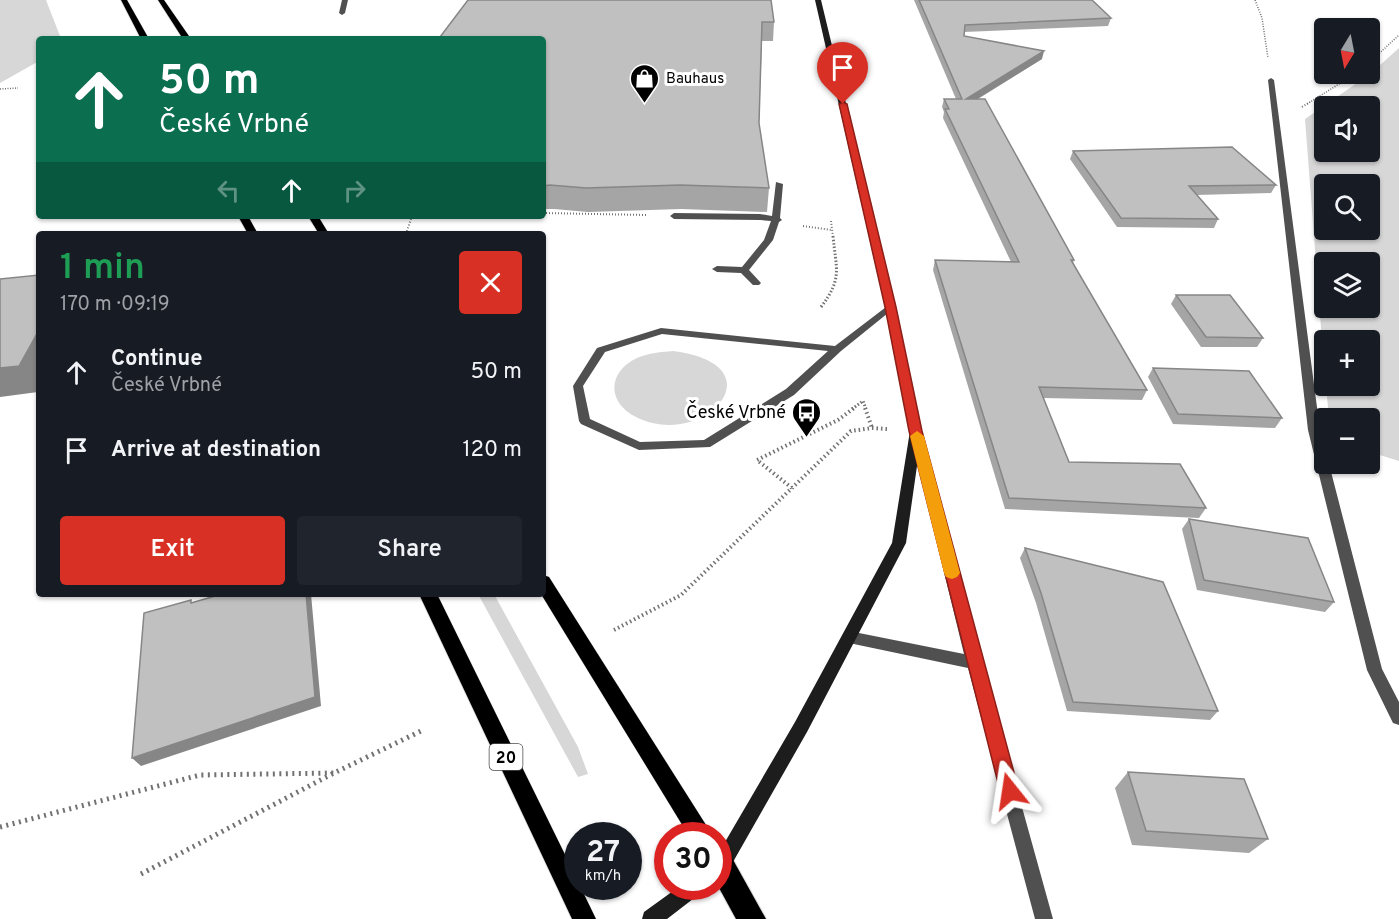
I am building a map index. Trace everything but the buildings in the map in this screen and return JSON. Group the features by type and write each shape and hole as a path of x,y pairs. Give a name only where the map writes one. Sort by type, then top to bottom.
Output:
{"highway":[{"path":"732,886 752,919"}],"main road":[{"path":"124,0 143,36"},
{"path":"161,0 185,36"},
{"path":"546,587 693,822"},
{"name":"20","path":"429,597 584,919"}],"street":[{"path":"342,13 345,0"},
{"path":"818,0 890,307 916,431 1044,919"},
{"path":"1271,80 1314,430 1375,670 1399,718"},
{"path":"744,270 762,251 778,220 779,184"},
{"path":"674,216 760,217 778,220"},
{"path":"717,269 744,270 756,283"},
{"path":"837,349 661,331 601,350 578,386 585,421 639,446 706,444 790,392 837,349 890,307"},
{"path":"732,846 899,543 916,431"},
{"path":"849,637 975,663"},
{"path":"651,919 677,900"}],"path":[{"path":"1255,0 1262,18 1271,80"},
{"path":"1380,53 1399,35"},
{"path":"1276,123 1341,84"},
{"path":"0,89 18,88"},
{"path":"546,213 674,216"},
{"path":"821,307 834,290 837,276 831,220"},
{"path":"614,630 681,595 792,488 851,431 872,428 863,401 838,420 757,460 792,488"},
{"path":"141,874 333,772 421,731"},
{"path":"0,827 200,775 333,772"}],"shaded area":[{"path":"0,0 46,0 60,36 36,36 36,63 0,83"},
{"path":"1399,48 1399,461 1380,455 1380,408 1328,408 1327,396 1380,396 1380,330 1321,330 1320,318 1380,318 1380,252 1315,252 1314,240 1380,240 1380,174 1314,174 1314,236 1305,119 1314,113 1314,162 1380,162 1380,96 1338,96 1356,84 1380,84 1380,65"},
{"path":"673,351 705,359 723,372 727,387 720,402 706,415 685,423 661,424 636,417 626,411 620,404 614,388 620,371 637,358"},
{"path":"480,597 496,597 578,747 588,774 578,777"}],"slow traffic":[{"path":"917,436 952,573"}],"place":[{"name":"Bauhaus","path":"645,104"},
{"name":"České Vrbné","path":"807,438"}],"route":[{"path":"843,104 916,431 1010,791"}]}
